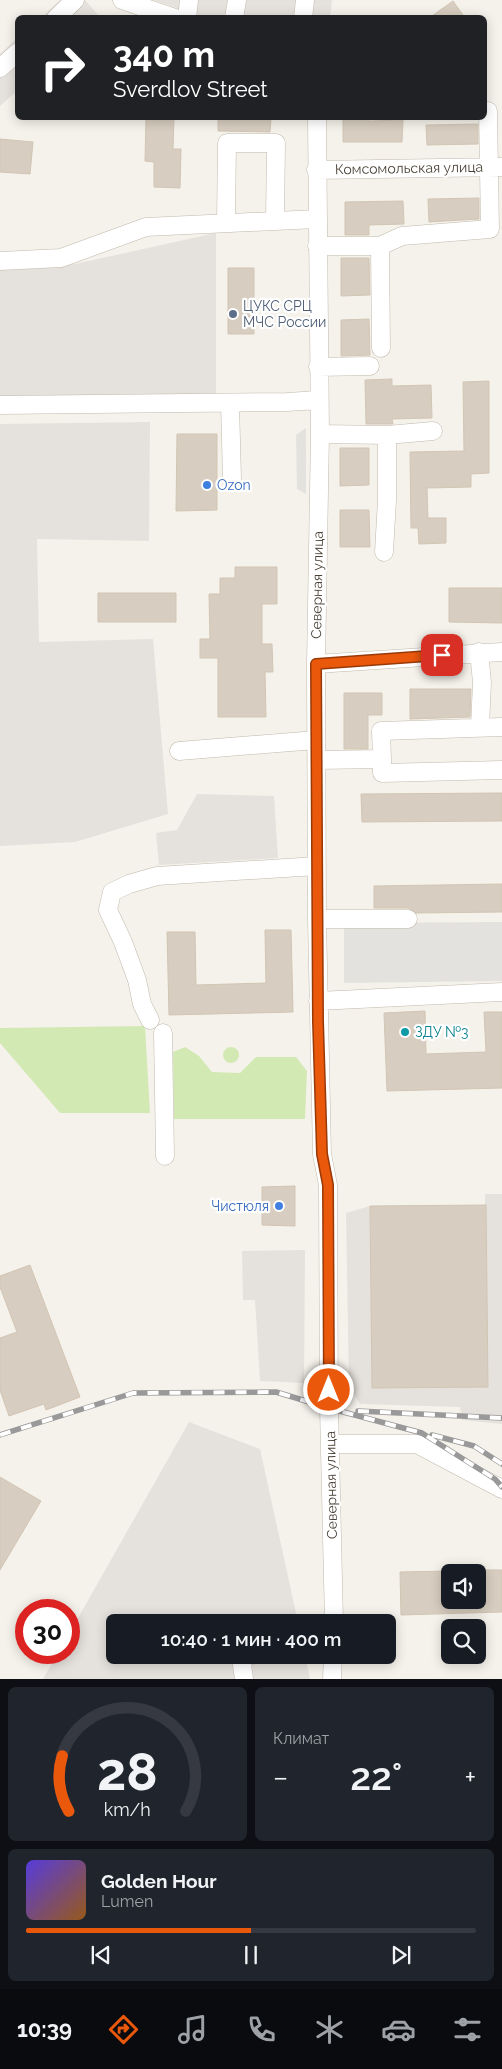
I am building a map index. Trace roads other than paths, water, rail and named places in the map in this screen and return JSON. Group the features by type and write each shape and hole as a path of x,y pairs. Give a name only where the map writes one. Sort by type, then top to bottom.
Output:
{"street":[{"path":"59,15 75,0"},
{"path":"122,0 166,15"},
{"path":"187,15 189,0"},
{"path":"234,15 237,0"},
{"path":"303,15 305,0"},
{"path":"0,68 15,55"},
{"path":"317,246 380,246 402,236 496,233 496,167 492,111"},
{"name":"Северная улица","path":"317,120 320,434 316,664 317,919 322,1154 328,1185 330,1444 334,1614"},
{"path":"226,222 227,143 276,143 275,221"},
{"name":"Комсомольская улица","path":"316,170 496,167"},
{"path":"0,261 61,258 146,227 317,219"},
{"path":"380,246 381,348"},
{"path":"318,367 370,366"},
{"path":"0,405 230,403 319,400"},
{"path":"230,403 232,479"},
{"path":"320,434 387,435 433,430"},
{"path":"384,552 387,500 387,435"},
{"path":"479,652 482,682 480,727"},
{"path":"316,664 502,652"},
{"path":"502,727 381,731 382,773 502,770"},
{"path":"179,751 316,740"},
{"path":"317,760 382,759"},
{"path":"150,1020 142,1004 123,942 108,910 112,892 129,884 157,876 317,866"},
{"path":"317,919 408,919"},
{"path":"318,1001 502,992"},
{"path":"163,1032 165,1156"},
{"path":"330,1444 417,1444 502,1489"},
{"path":"242,1664 244,1679"},
{"path":"332,1679 333,1664"}],"railway":[{"path":"0,1435 133,1393 276,1392 422,1433 495,1479 502,1487"},
{"path":"358,1411 502,1418"},
{"path":"432,1435 474,1446 502,1464"}],"place":[{"name":"ЦУКС СРЦ МЧС России","path":"233,314"},
{"name":"Ozon","path":"207,485"},
{"name":"ЗДУ №3","path":"405,1032"},
{"name":"Чистюля","path":"279,1206"}]}
